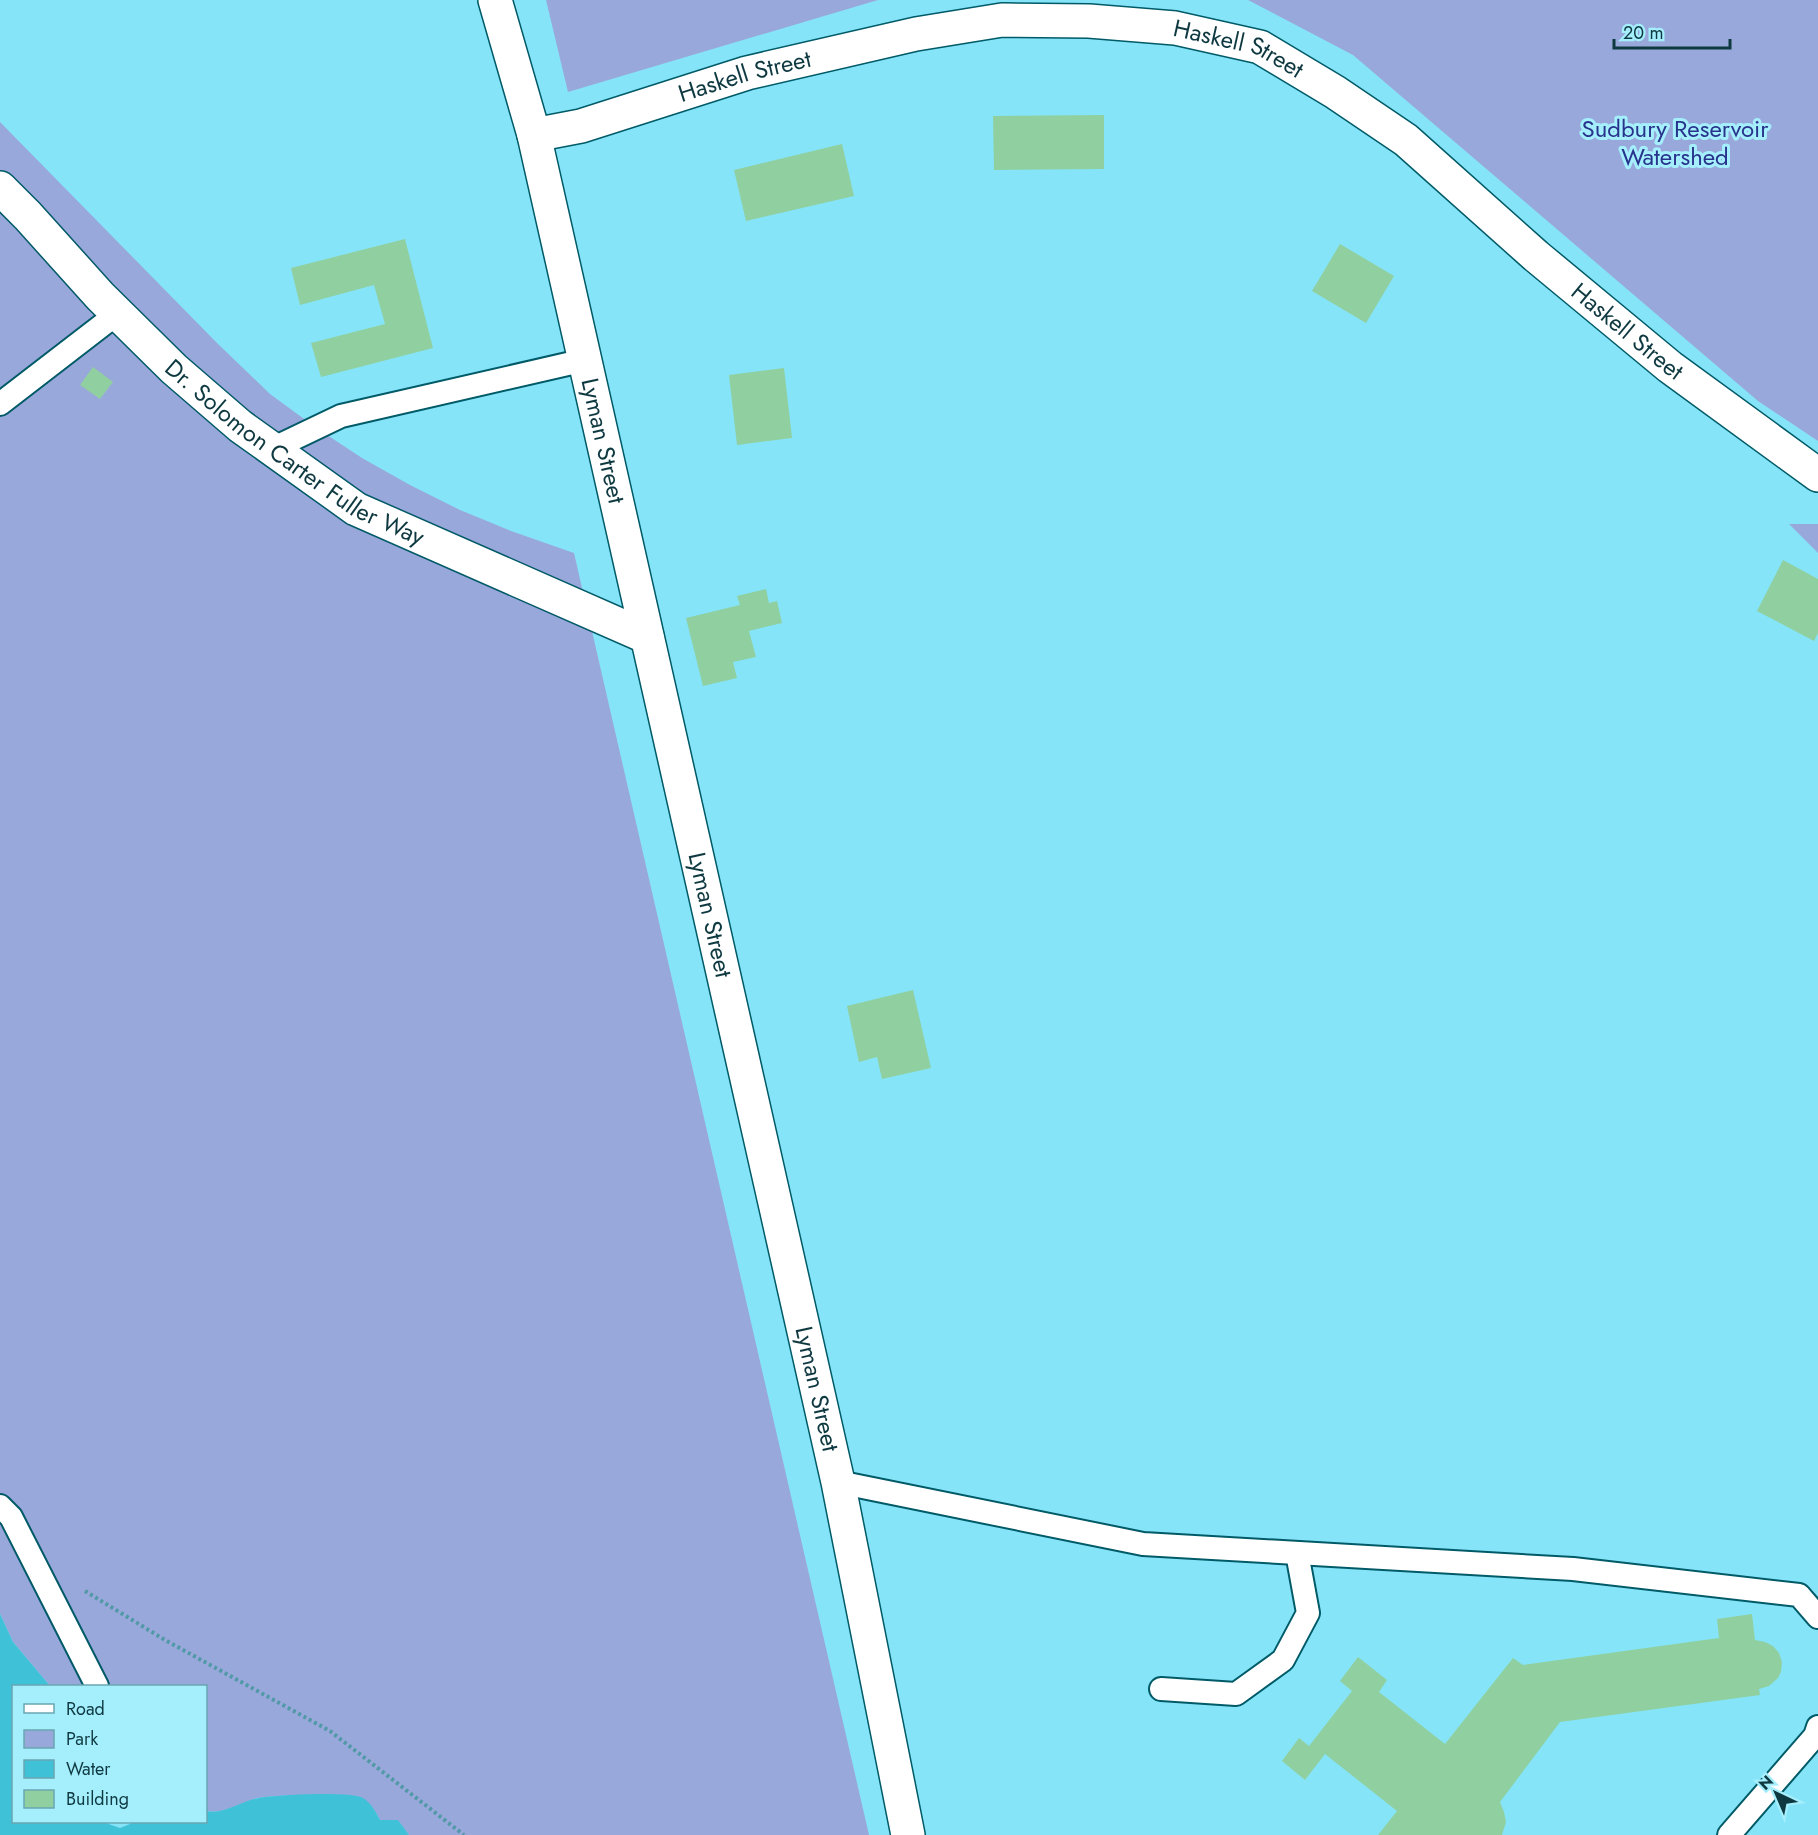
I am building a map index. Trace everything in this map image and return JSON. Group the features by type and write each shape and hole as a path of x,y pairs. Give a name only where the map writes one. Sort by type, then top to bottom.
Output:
{"street":[{"name":"Lyman Street","path":"495,0 534,135 838,1482 908,1835"},
{"name":"Haskell Street","path":"534,135 581,126 747,73 916,34 1002,20 1089,21 1175,28 1260,47 1335,92 1406,140 1536,256 1670,367 1818,475"},
{"name":"Dr. Solomon Carter Fuller Way","path":"0,188 174,369 240,426 356,509 647,637"}],"lane":[{"path":"0,404 118,313"},
{"path":"272,449 341,416 585,360"},
{"path":"838,1482 1143,1544 1573,1569 1808,1596 1818,1617"},
{"path":"0,1506 11,1518 96,1685"},
{"path":"1161,1689 1236,1694 1283,1660 1308,1613 1298,1553"},
{"path":"1730,1835 1815,1736 1818,1727"}],"path":[{"path":"84,1591 165,1640 330,1731 464,1835"}],"green space":[{"path":"546,0 878,0 568,92"},
{"name":"Sudbury Reservoir Watershed","path":"1248,0 1818,0 1818,441 1758,401 1353,55"},
{"path":"0,122 270,394 362,458 410,485 460,510 574,553 869,1835 409,1835 397,1820 380,1820 373,1808 363,1799 344,1795 266,1797 220,1811 207,1811 207,1685 49,1685 13,1642 0,1614"},
{"path":"1789,524 1818,524 1818,553"}],"water":[{"path":"0,1614 13,1642 49,1685 12,1685 12,1823 106,1823 120,1828 132,1823 207,1823 207,1811 220,1811 259,1798 329,1794 363,1798 371,1805 380,1820 398,1820 409,1835 0,1835"}],"building":[{"path":"1104,115 1104,169 994,170 993,116"},
{"path":"842,144 854,196 746,221 734,170"},
{"path":"405,239 433,348 321,377 311,343 385,324 374,285 300,305 291,268"},
{"path":"1340,244 1394,276 1366,323 1312,291"},
{"path":"93,367 113,382 100,399 80,385"},
{"path":"784,368 792,438 737,445 729,375"},
{"path":"1783,560 1818,579 1818,633 1814,641 1757,611"},
{"path":"766,589 769,603 777,601 782,623 749,631 756,657 733,662 737,678 703,686 686,618 740,605 737,596"},
{"path":"913,990 931,1068 882,1079 877,1057 859,1062 847,1006"},
{"path":"1752,1614 1755,1640 1773,1646 1782,1662 1778,1678 1769,1686 1759,1689 1760,1695 1560,1722 1500,1802 1506,1822 1502,1835 1378,1835 1397,1811 1325,1754 1305,1780 1282,1761 1299,1738 1309,1746 1352,1691 1340,1681 1358,1657 1387,1680 1379,1692 1445,1744 1513,1658 1523,1665 1719,1638 1717,1619"}]}
